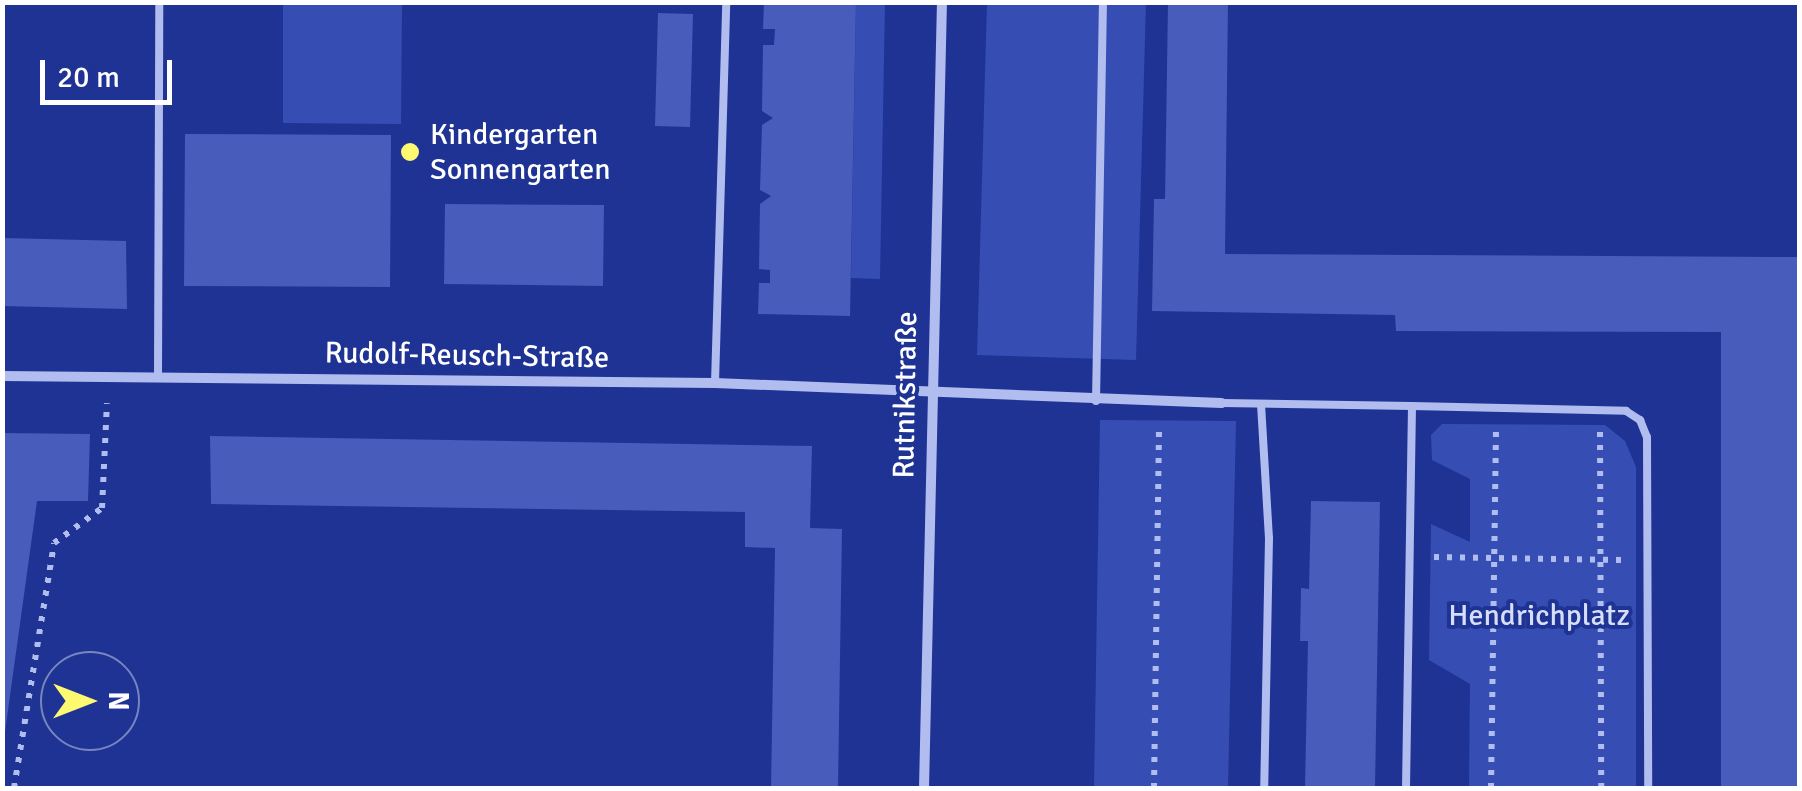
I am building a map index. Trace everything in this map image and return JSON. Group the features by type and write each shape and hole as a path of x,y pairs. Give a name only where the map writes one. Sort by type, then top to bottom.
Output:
{"street":[{"name":"Rutnikstraße","path":"924,788 942,2"},
{"name":"Rudolf-Reusch-Straße","path":"2,376 715,383 930,396"},
{"path":"930,396 1222,403"}],"lane":[{"path":"158,2 158,377"},
{"path":"715,383 726,2"},
{"path":"1096,400 1102,2"},
{"path":"1222,403 1626,411 1647,437 1648,788"},
{"path":"1261,404 1270,538 1264,788"},
{"path":"1406,788 1412,406"}],"path":[{"path":"14,788 54,543 102,508 109,377"},
{"path":"1154,788 1160,402"},
{"path":"1491,788 1496,409"},
{"path":"1600,411 1600,788"},
{"path":"1409,557 1647,560"}],"green space":[{"path":"283,3 402,3 401,124 283,123"},
{"path":"856,3 885,3 880,279 851,278"},
{"path":"987,3 1146,3 1136,360 977,355"},
{"path":"1100,420 1236,421 1228,788 1094,788"},
{"name":"Hendrichplatz","path":"1442,424 1605,425 1625,441 1636,467 1636,788 1469,788 1470,684 1429,660 1431,524 1470,542 1470,479 1432,460 1431,435"}],"building":[{"path":"764,2 856,2 850,316 758,314 759,283 770,283 770,270 759,269 760,204 771,196 760,190 762,125 773,118 762,111 763,45 774,45 775,29 763,29"},
{"path":"1168,2 1228,2 1225,254 1800,257 1799,788 1721,788 1721,332 1396,331 1395,315 1152,311 1154,199 1165,199"},
{"path":"658,13 693,14 690,127 655,126"},
{"path":"185,134 391,135 390,287 184,286"},
{"path":"445,204 604,205 603,286 444,284"},
{"path":"2,238 126,241 127,309 2,306"},
{"path":"2,433 90,434 88,501 37,501 5,732"},
{"path":"210,436 812,446 810,528 842,529 838,788 771,788 775,548 745,547 745,512 211,504"},
{"path":"1311,501 1380,502 1375,788 1305,788 1308,641 1300,641 1301,588 1309,589"}],"place":[{"name":"Kindergarten Sonnengarten","path":"410,152"}]}
